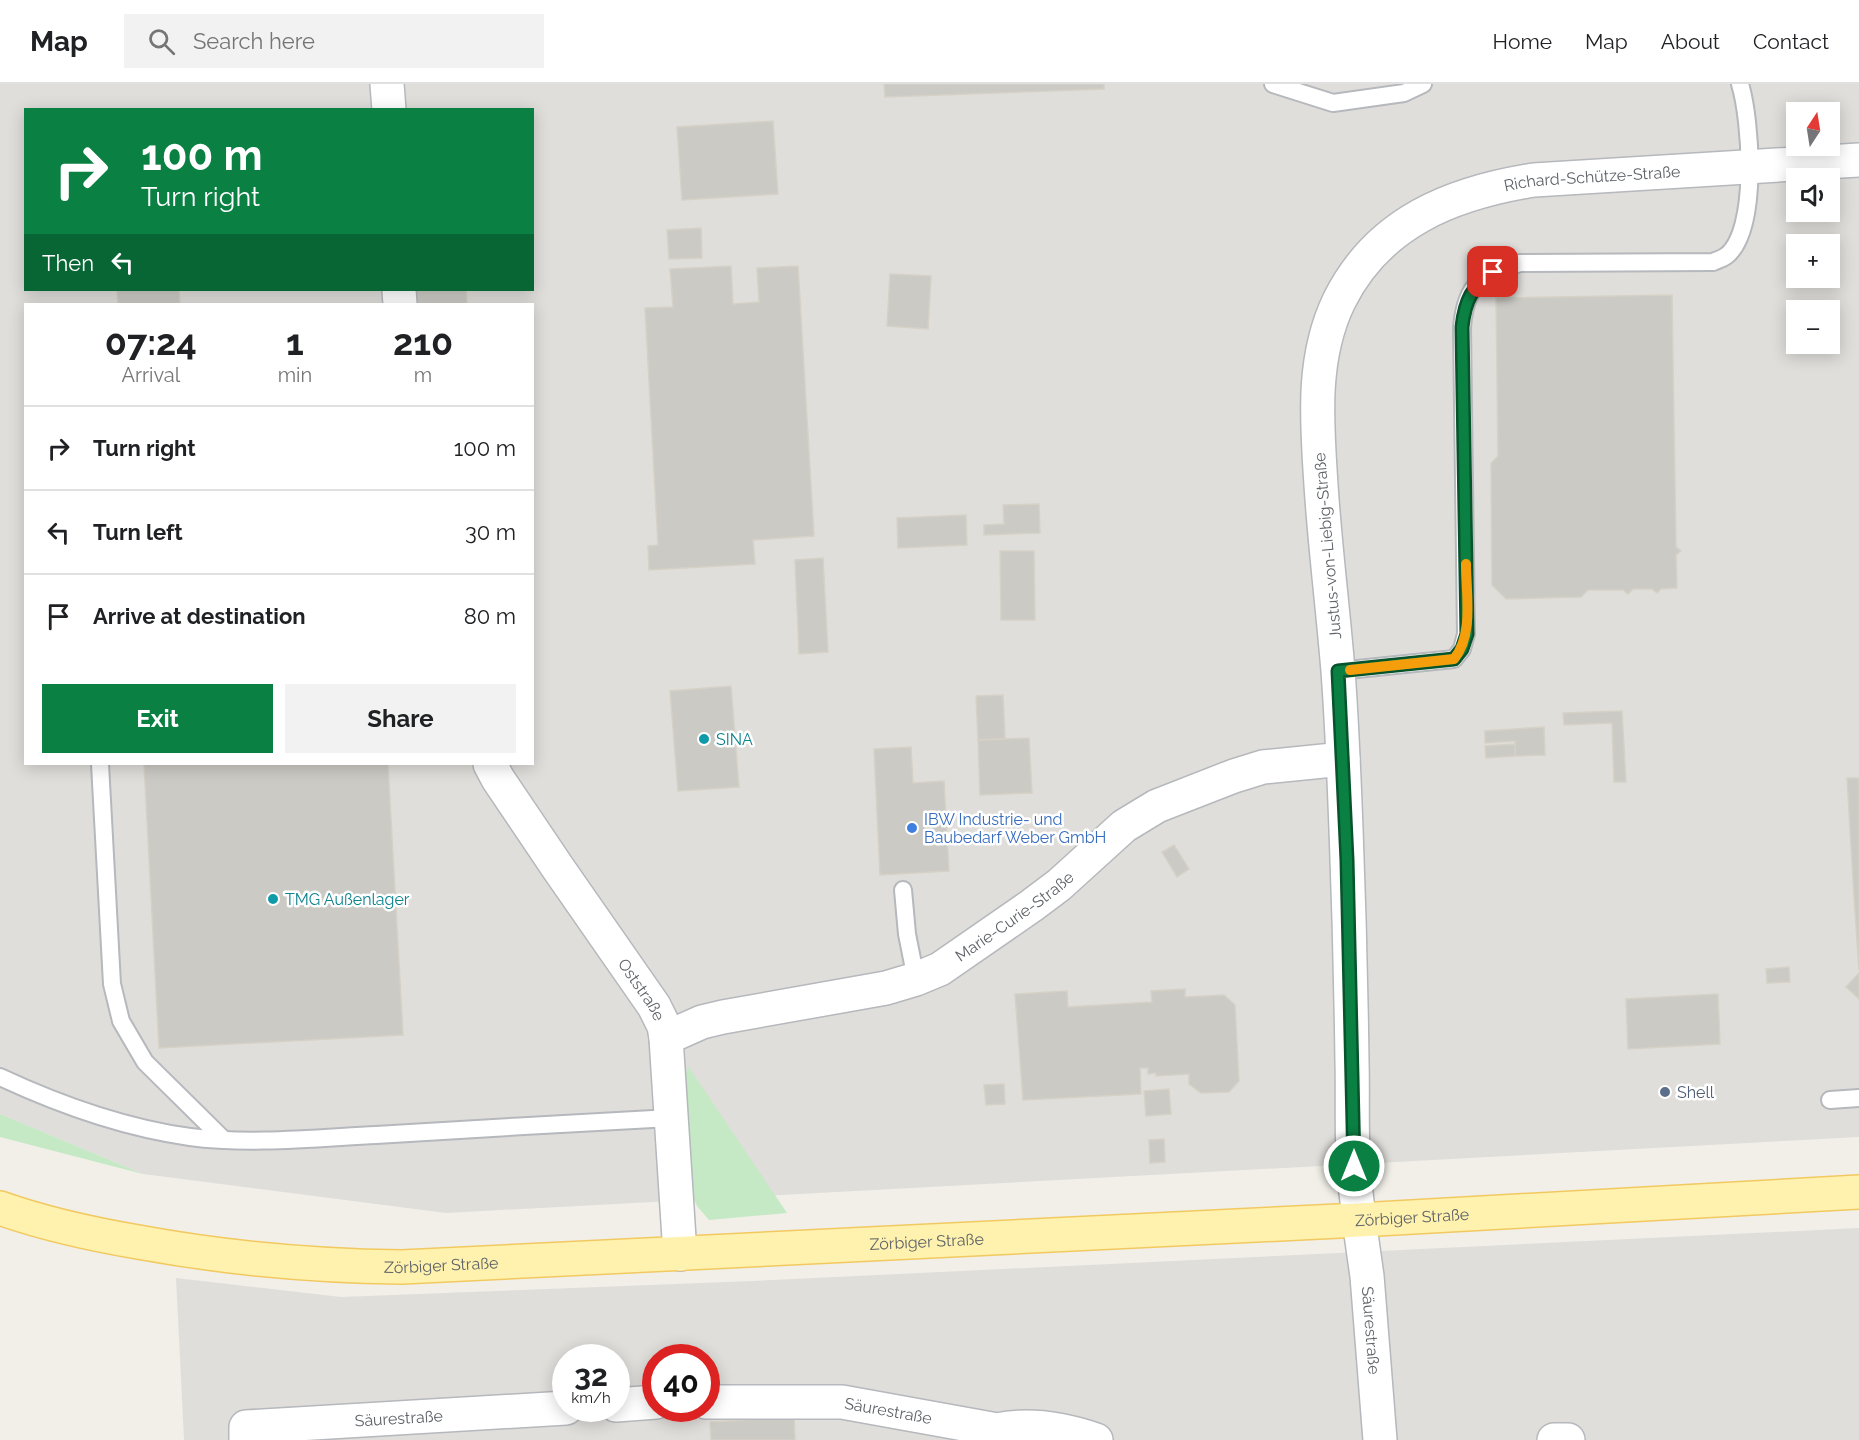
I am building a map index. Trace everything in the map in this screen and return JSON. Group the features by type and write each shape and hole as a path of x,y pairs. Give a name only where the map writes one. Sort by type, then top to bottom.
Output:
{"main road":[{"name":"Zörbiger Straße","path":"0,1208 61,1226 175,1249 233,1257 325,1265 425,1266 1359,1220 1859,1192"}],"street":[{"path":"387,84 389,108"},
{"name":"Richard-Schütze-Straße","path":"1354,274 1372,253 1414,219 1467,194 1499,185 1534,180 1859,160"},
{"name":"Justus-von-Liebig-Straße","path":"1354,274 1338,303 1327,333 1318,377 1319,444 1325,543 1338,671 1343,759 1354,1172 1359,1220"},
{"name":"Marie-Curie-Straße","path":"666,1038 713,1020 886,988 916,979 940,969 1031,906 1059,885 1124,826 1157,806 1263,767 1343,759"},
{"name":"Oststraße","path":"491,765 558,868 654,1006 664,1026 680,1254"},
{"name":"Säurestraße","path":"1359,1220 1380,1440"},
{"name":"Säurestraße","path":"720,1402 842,1402 999,1435 1019,1425 1072,1432 1096,1440"},
{"name":"Säurestraße","path":"246,1440 246,1427 552,1409"},
{"path":"1554,1440 1568,1440"}],"lane":[{"path":"1273,84 1333,103 1404,93 1423,84"},
{"path":"1338,671 1454,659 1462,649 1467,634 1462,327 1464,309 1478,282 1493,272 1520,263 1713,262 1725,257 1734,247 1747,212 1750,167 1744,97 1740,84"},
{"path":"100,765 112,984 121,1021 145,1062 224,1140"},
{"path":"903,890 907,934 916,979"},
{"path":"0,1077 37,1094 84,1111 189,1137 224,1140 313,1138 671,1118"},
{"path":"1830,1100 1859,1098"}],"shaded area":[{"path":"0,84 1859,84 1859,1137 446,1213 143,1174 0,1114"},
{"path":"1859,1228 1859,1440 184,1440 176,1278 341,1297 753,1281"}],"green space":[{"path":"688,1066 787,1213 709,1220 697,1206 690,1190 684,1079"},
{"path":"0,1114 143,1174 0,1137"}],"building":[{"path":"884,84 1104,84 1104,89 885,97"},
{"path":"773,121 778,194 682,200 677,127"},
{"path":"701,228 702,258 669,259 667,230"},
{"path":"731,266 733,304 759,302 757,268 798,266 814,536 753,540 755,564 649,570 648,546 658,545 645,308 673,307 670,269"},
{"path":"890,274 931,276 928,329 887,326"},
{"path":"117,291 179,291 180,303 118,303"},
{"path":"413,291 466,291 467,303 413,303"},
{"path":"1672,295 1676,547 1681,551 1676,555 1677,588 1661,589 1657,593 1652,589 1633,589 1628,594 1623,590 1588,590 1581,597 1506,599 1492,585 1491,463 1498,456 1496,298"},
{"path":"1039,504 1040,533 984,535 984,525 1004,524 1003,505"},
{"path":"966,515 967,545 898,548 897,518"},
{"path":"1000,551 1034,551 1035,620 1001,620"},
{"path":"823,558 828,652 799,654 795,560"},
{"name":"SINA","path":"731,686 739,787 678,791 670,691"},
{"path":"1003,695 1005,739 978,740 976,696"},
{"path":"1622,711 1626,782 1614,782 1612,723 1564,725 1563,713"},
{"path":"1544,727 1545,755 1515,756 1515,741 1485,743 1485,731"},
{"path":"1029,738 1032,793 980,795 978,740"},
{"path":"1515,744 1515,756 1486,758 1485,746"},
{"name":"IBW Industrie- und Baubedarf Weber GmbH","path":"911,747 913,783 944,781 949,871 880,875 874,749"},
{"name":"TMG Außenlager","path":"144,765 388,765 403,1035 159,1048"},
{"path":"1847,778 1859,778 1859,970 1854,897"},
{"path":"1174,845 1189,869 1177,877 1162,852"},
{"path":"1789,967 1790,982 1767,983 1766,969"},
{"path":"1859,973 1859,999 1846,987"},
{"path":"1185,989 1185,997 1224,995 1235,1005 1239,1081 1229,1092 1201,1093 1189,1084 1189,1074 1156,1076 1156,1073 1148,1074 1148,1068 1140,1068 1141,1094 1023,1100 1015,994 1067,991 1068,1007 1152,1002 1151,991"},
{"path":"1718,994 1720,1044 1628,1049 1626,999"},
{"path":"1004,1084 1005,1104 986,1105 984,1085"},
{"path":"1169,1089 1171,1114 1146,1116 1144,1091"},
{"path":"1164,1139 1165,1162 1150,1163 1149,1140"},
{"path":"794,1417 795,1440 711,1440 710,1422"}],"slow traffic":[{"path":"1350,670 1454,659 1462,649 1467,634 1466,564"}],"place":[{"name":"SINA","path":"704,739"},
{"name":"IBW Industrie- und Baubedarf Weber GmbH","path":"912,828"},
{"name":"TMG Außenlager","path":"273,899"},
{"name":"Shell","path":"1665,1092"}],"route":[{"path":"1354,1166 1347,860 1338,671 1454,659 1462,649 1467,634 1462,327 1464,309 1468,299 1478,282 1493,272"}]}
